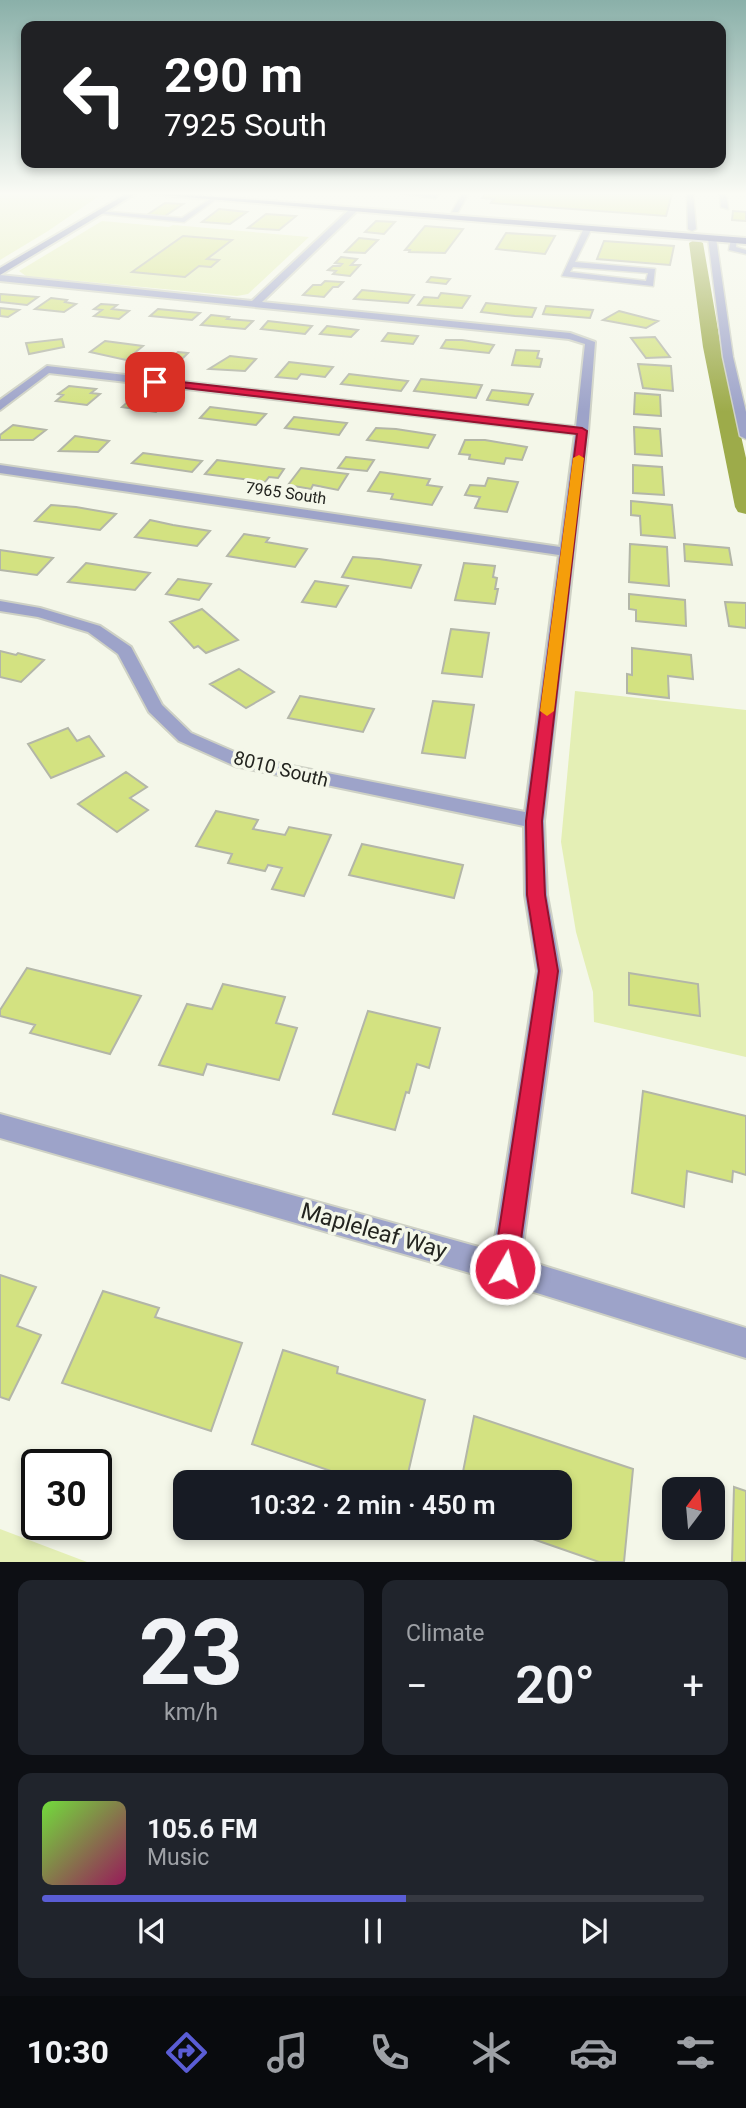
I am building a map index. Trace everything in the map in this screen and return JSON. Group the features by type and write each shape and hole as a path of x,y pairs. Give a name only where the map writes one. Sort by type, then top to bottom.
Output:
{"street":[{"path":"254,304 294,267"},
{"path":"0,278 570,336 590,342 582,431 534,821 536,895 549,971 505,1269"},
{"path":"0,405 47,369 582,431"},
{"name":"7965 South","path":"0,469 566,552"},
{"name":"8010 South","path":"0,606 40,613 93,629 125,651 155,708 185,737 242,762 534,821"},
{"name":"Mapleleaf Way","path":"0,1126 505,1269 746,1343"}],"lane":[{"path":"569,267 565,274 567,276 650,284 653,278 652,271 604,267"},
{"path":"716,267 728,357 746,436"}],"green space":[{"path":"26,267 277,267 248,294 237,296 26,276 19,271"},
{"path":"575,691 746,710 746,1057 594,1022 593,992 576,932 561,842"},
{"path":"0,1529 21,1537 21,1540 29,1540 87,1562 0,1562"}],"building":[{"path":"139,267 198,267 185,277 132,272"},
{"path":"332,267 358,267 350,276 333,274 336,271 328,270"},
{"path":"431,277 450,279 446,284 427,282"},
{"path":"325,281 343,282 338,287 333,287 324,297 303,295 313,285 321,285"},
{"path":"362,290 414,295 408,303 354,299"},
{"path":"441,293 470,296 462,308 418,305 424,297 438,298"},
{"path":"0,294 38,297 27,305 0,302"},
{"path":"51,298 76,304 64,312 35,309"},
{"path":"486,303 536,308 532,317 481,312"},
{"path":"101,304 117,305 112,309 129,311 119,319 94,316 102,310 94,309"},
{"path":"546,306 593,310 590,318 543,314"},
{"path":"0,308 19,310 8,317 0,316"},
{"path":"158,309 200,313 192,320 150,316"},
{"path":"619,311 658,321 646,328 603,320"},
{"path":"211,315 253,321 245,329 201,325"},
{"path":"268,321 312,326 305,334 261,329"},
{"path":"327,326 358,330 351,337 320,334"},
{"path":"388,333 418,336 413,344 382,341"},
{"path":"655,337 670,357 646,358 631,338"},
{"path":"62,339 64,347 29,354 26,343"},
{"path":"446,340 494,345 489,353 441,348"},
{"path":"105,341 143,346 126,360 90,352"},
{"path":"516,350 539,351 537,358 542,359 540,367 512,365"},
{"path":"178,352 188,353 175,366 143,362 153,354 173,356"},
{"path":"230,356 256,359 245,371 209,369"},
{"path":"289,362 333,367 325,377 301,374 297,379 276,377"},
{"path":"638,364 671,366 673,391 643,388"},
{"path":"349,374 408,381 401,391 341,384"},
{"path":"421,379 482,385 476,398 414,391"},
{"path":"69,386 96,389 91,393 100,394 87,405 56,401 63,395 58,394"},
{"path":"492,390 533,394 528,405 487,400"},
{"path":"635,393 660,395 661,416 634,414"},
{"path":"133,397 167,402 156,412 122,407"},
{"path":"210,407 266,414 256,425 200,418"},
{"path":"294,417 347,423 339,435 285,428"},
{"path":"13,425 46,430 33,440 0,440 0,435"},
{"path":"634,427 660,429 662,456 635,454"},
{"path":"376,428 435,435 428,448 367,440"},
{"path":"75,436 109,441 98,452 59,451"},
{"path":"465,440 485,440 527,447 522,460 506,458 504,464 469,459 470,455 459,454"},
{"path":"143,453 202,461 192,472 132,463"},
{"path":"346,457 374,460 367,471 338,468"},
{"path":"217,460 284,469 278,478 269,477 265,482 205,474"},
{"path":"633,465 662,467 664,495 633,493"},
{"path":"301,468 348,474 338,490 313,485 311,489 288,485"},
{"path":"380,472 430,479 427,485 442,487 432,505 391,499 393,494 368,491"},
{"path":"488,478 518,482 507,512 475,508 480,497 465,495 470,485 485,486"},
{"path":"631,501 672,505 675,538 641,535 640,516 631,515"},
{"path":"51,505 116,514 100,530 35,521"},
{"path":"150,520 210,531 197,546 135,537"},
{"path":"244,534 269,538 266,542 307,549 295,567 227,556"},
{"path":"630,544 667,547 669,586 629,582"},
{"path":"684,544 729,548 732,565 685,561"},
{"path":"0,550 53,558 37,575 0,570"},
{"path":"353,557 421,565 411,588 342,577"},
{"path":"86,563 150,573 135,590 68,582"},
{"path":"464,563 495,566 493,577 497,578 495,589 498,589 495,604 455,600"},
{"path":"178,579 211,584 199,600 166,594"},
{"path":"315,581 348,586 336,607 302,602"},
{"path":"629,594 685,600 686,626 636,621 636,610 629,609"},
{"path":"725,602 746,603 746,628 729,626"},
{"path":"202,609 238,640 206,653 198,646 194,648 170,622"},
{"path":"451,629 489,633 482,677 442,673"},
{"path":"632,648 691,655 693,679 668,676 669,698 627,693 627,674 632,675"},
{"path":"0,651 44,660 21,682 0,677"},
{"path":"239,669 274,692 246,708 210,684"},
{"path":"300,696 374,709 363,732 288,718"},
{"path":"433,701 474,705 465,758 422,753"},
{"path":"68,728 77,741 89,736 104,756 51,778 28,744"},
{"path":"126,772 147,787 130,798 148,810 117,832 78,804"},
{"path":"216,811 258,820 253,829 285,835 289,827 331,835 304,896 272,889 282,868 268,865 265,871 228,863 232,854 196,846"},
{"path":"362,844 463,865 454,898 349,875"},
{"path":"27,968 141,996 110,1054 30,1033 35,1025 0,1016 0,1010"},
{"path":"629,973 698,984 700,1016 629,1005"},
{"path":"223,984 285,997 276,1023 297,1028 279,1080 207,1064 203,1075 159,1065 187,1004 212,1009"},
{"path":"368,1011 440,1028 429,1068 417,1064 395,1130 333,1114"},
{"path":"643,1091 746,1116 746,1175 733,1171 732,1182 687,1171 684,1207 632,1193"},
{"path":"0,1275 36,1287 17,1326 41,1335 9,1400 0,1397"},
{"path":"103,1291 159,1308 155,1317 242,1343 211,1431 62,1383"},
{"path":"283,1350 338,1367 337,1373 425,1400 409,1470 328,1470 252,1444"},
{"path":"474,1416 633,1469 624,1562 599,1562 536,1540 572,1540 572,1470 463,1470"},
{"path":"734,1487 746,1491 746,1562 732,1562"}],"waterway":[{"path":"700,267 712,347 746,507"}],"slow traffic":[{"path":"547,711 579,458"}],"route":[{"path":"155,382 582,431 534,821 536,895 549,971 505,1269"}]}
